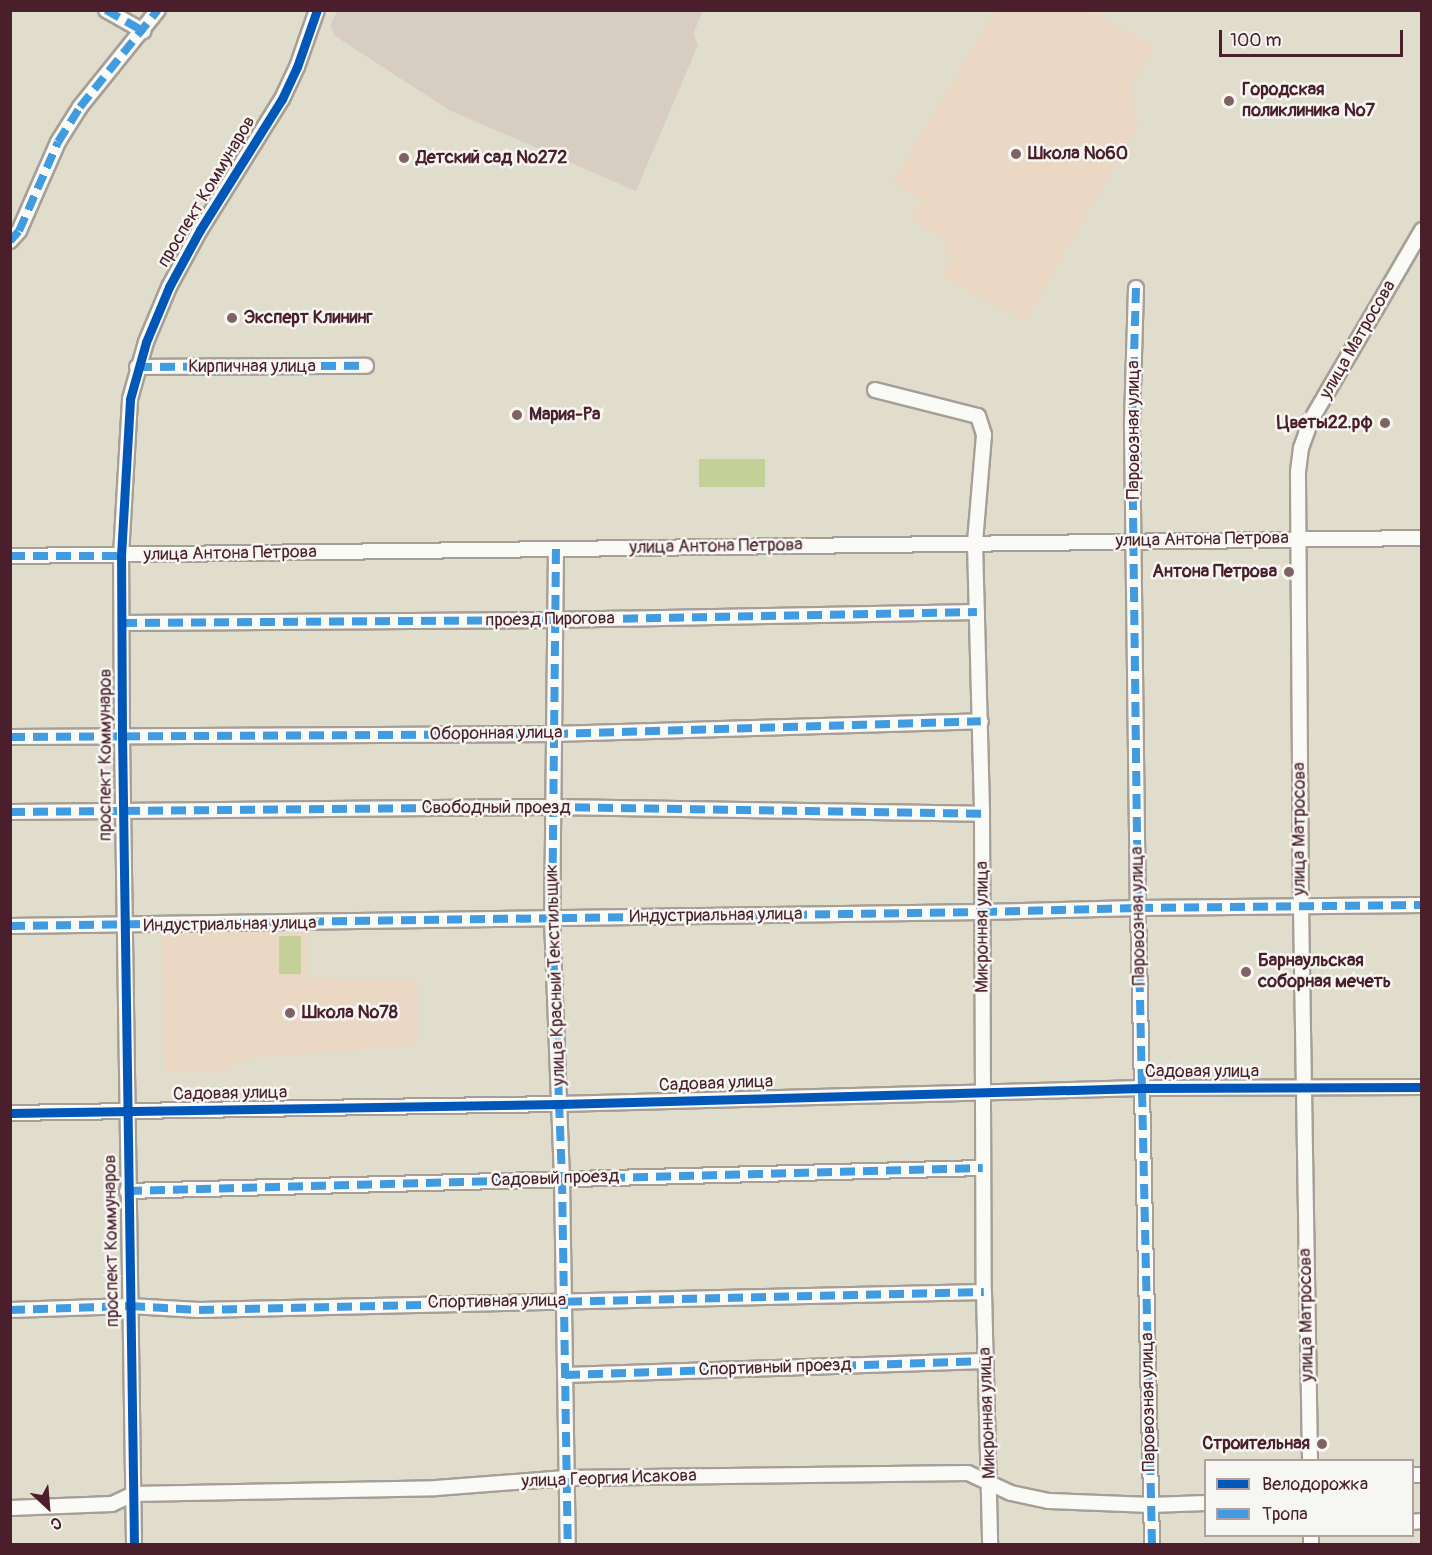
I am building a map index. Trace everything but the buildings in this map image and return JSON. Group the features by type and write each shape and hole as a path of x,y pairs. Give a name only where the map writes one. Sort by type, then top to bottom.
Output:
{"street":[{"path":"106,10 142,31"},
{"path":"10,241 20,231 58,142 80,107 158,10"},
{"name":"проспект Коммунаров","path":"134,1545 124,927 121,556 130,399 137,367 169,287 200,230 282,99 317,10"},
{"name":"улица Матросова","path":"1310,1459 1301,907 1298,539 1300,456 1311,420 1422,230"},
{"name":"Паровозная улица","path":"1136,288 1132,426 1138,908 1152,1545"},
{"name":"Кирпичная улица","path":"137,367 366,366"},
{"name":"Микронная улица","path":"875,390 978,416 984,435 975,543 981,721 984,1292 990,1545"},
{"name":"улица Антона Петрова","path":"10,556 1422,538"},
{"name":"улица Красный Текстильщик","path":"556,549 552,919 562,1179 562,1300 568,1545"},
{"name":"проезд Пирогова","path":"122,623 554,620 977,612"},
{"name":"Оборонная улица","path":"10,737 553,734 981,721"},
{"name":"Свободный проезд","path":"10,812 552,807 982,814"},
{"name":"Индустриальная улица","path":"10,927 1422,905"},
{"name":"Садовая улица","path":"10,1113 560,1104 1142,1088 1422,1087"},
{"name":"Садовый проезд","path":"128,1191 984,1168"},
{"name":"Спортивная улица","path":"10,1310 130,1306 199,1310 984,1292"},
{"name":"Спортивный проезд","path":"565,1375 986,1361"},
{"name":"улица Георгия Исакова","path":"10,1508 112,1504 133,1494 436,1488 566,1478 968,1473 1011,1493 1049,1501 1151,1505 1204,1503"}],"shaded area":[{"path":"703,10 693,34 698,45 636,191 449,110 335,36 330,26 337,11"},
{"name":"Школа №60","path":"995,11 1090,11 1154,47 1130,90 1139,125 1025,322 941,276 952,257 942,252 948,240 910,220 922,199 892,183"},
{"name":"Школа №78","path":"161,931 307,932 308,977 353,980 418,979 418,1045 251,1058 219,1073 165,1072"}],"green space":[{"path":"699,459 765,459 765,487 699,487"},
{"path":"279,936 301,936 301,974 279,974"}],"marked path":[{"path":"106,10 143,31"},
{"path":"10,241 19,231 58,142 80,107 158,10"},
{"path":"1136,288 1132,426 1138,908 1152,1544"},
{"path":"137,367 366,366"},
{"path":"556,549 552,919 562,1179 568,1544"},
{"path":"10,556 121,556"},
{"path":"122,623 554,620 977,612"},
{"path":"10,737 553,734 981,721"},
{"path":"10,812 552,807 982,814"},
{"path":"10,926 1422,905"},
{"path":"127,1191 983,1168"},
{"path":"10,1310 130,1306 199,1310 984,1292"},
{"path":"565,1375 986,1361"}],"cycle path":[{"path":"134,1544 121,556 130,399 146,342 169,287 200,230 282,99 297,67 317,10"},
{"path":"10,1113 560,1104 1142,1088 1422,1087"}],"place":[{"name":"Городская поликлиника №7","path":"1229,101"},
{"name":"Школа №60","path":"1016,154"},
{"name":"Детский сад №272","path":"404,158"},
{"name":"Эксперт Клининг","path":"232,318"},
{"name":"Мария-Ра","path":"517,415"},
{"name":"Цветы22.рф","path":"1385,423"},
{"name":"Антона Петрова","path":"1289,572"},
{"name":"Барнаульская соборная мечеть","path":"1246,972"},
{"name":"Школа №78","path":"290,1013"},
{"name":"Строительная","path":"1322,1444"}]}
